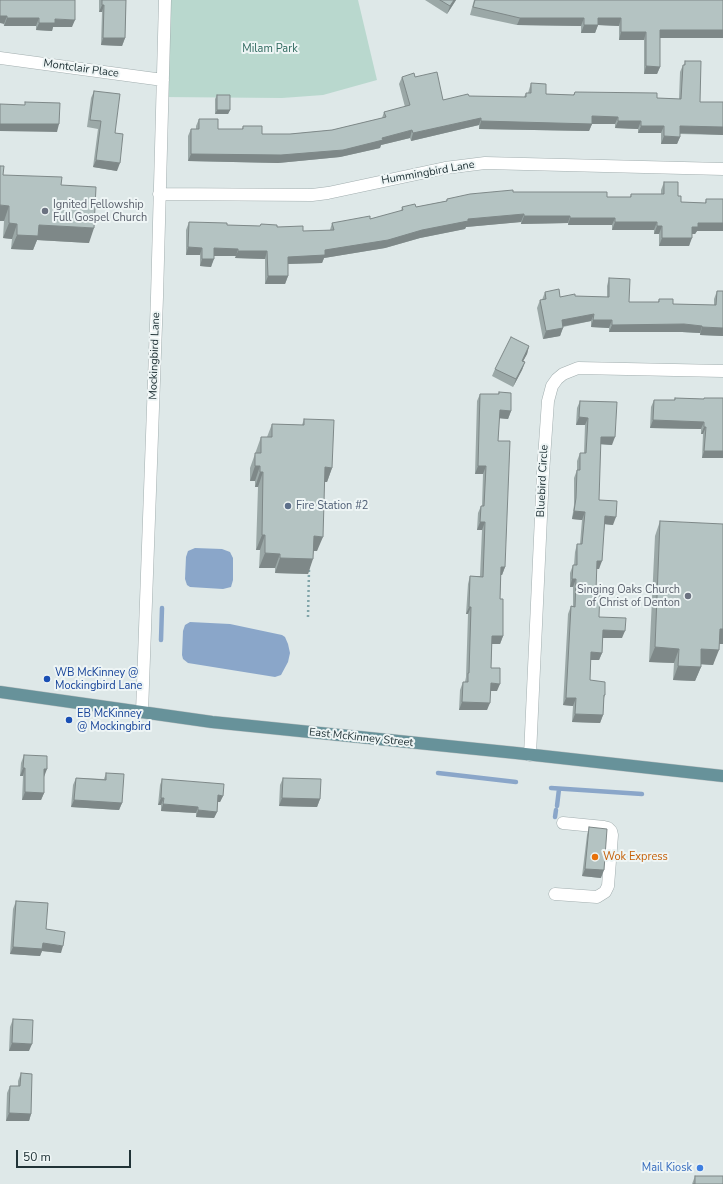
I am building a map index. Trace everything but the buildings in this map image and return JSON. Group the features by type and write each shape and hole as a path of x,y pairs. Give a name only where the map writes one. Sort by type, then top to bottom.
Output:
{"main road":[{"name":"East McKinney Street","path":"0,692 212,722 723,776"}],"street":[{"name":"Mockingbird Lane","path":"142,712 165,0"},
{"name":"Montclair Place","path":"0,58 163,80"},
{"name":"Hummingbird Lane","path":"159,194 312,195 328,193 445,168 485,164 723,169"},
{"name":"Bluebird Circle","path":"530,755 542,473 548,401 552,386 563,374 578,368 723,371"},
{"path":"555,894 597,897 605,892 608,886 612,835 611,831 604,827 564,823"}],"path":[{"path":"308,617 309,565"}],"green space":[{"name":"Milam Park","path":"165,0 358,0 377,80 323,95 282,98 162,97"}],"water":[{"path":"195,548 222,549 230,552 233,558 233,580 231,587 223,589 190,587 187,585 185,579 186,557 188,551"},
{"path":"190,622 230,624 282,635 285,637 290,653 288,662 281,675 275,677 188,663 183,659 182,655 183,631 185,625"}],"waterway":[{"path":"161,640 162,608"},
{"path":"438,773 516,782"},
{"path":"551,788 642,794"},
{"path":"557,806 559,789"},
{"path":"555,817 556,810"}],"place":[{"name":"Ignited Fellowship Full Gospel Church","path":"45,211"},
{"name":"Fire Station #2","path":"288,506"},
{"name":"Singing Oaks Church of Christ of Denton","path":"688,596"},
{"name":"WB McKinney @ Mockingbird Lane","path":"47,679"},
{"name":"EB McKinney @ Mockingbird","path":"69,720"},
{"name":"Wok Express","path":"595,857"},
{"name":"Mail Kiosk","path":"700,1168"}]}
